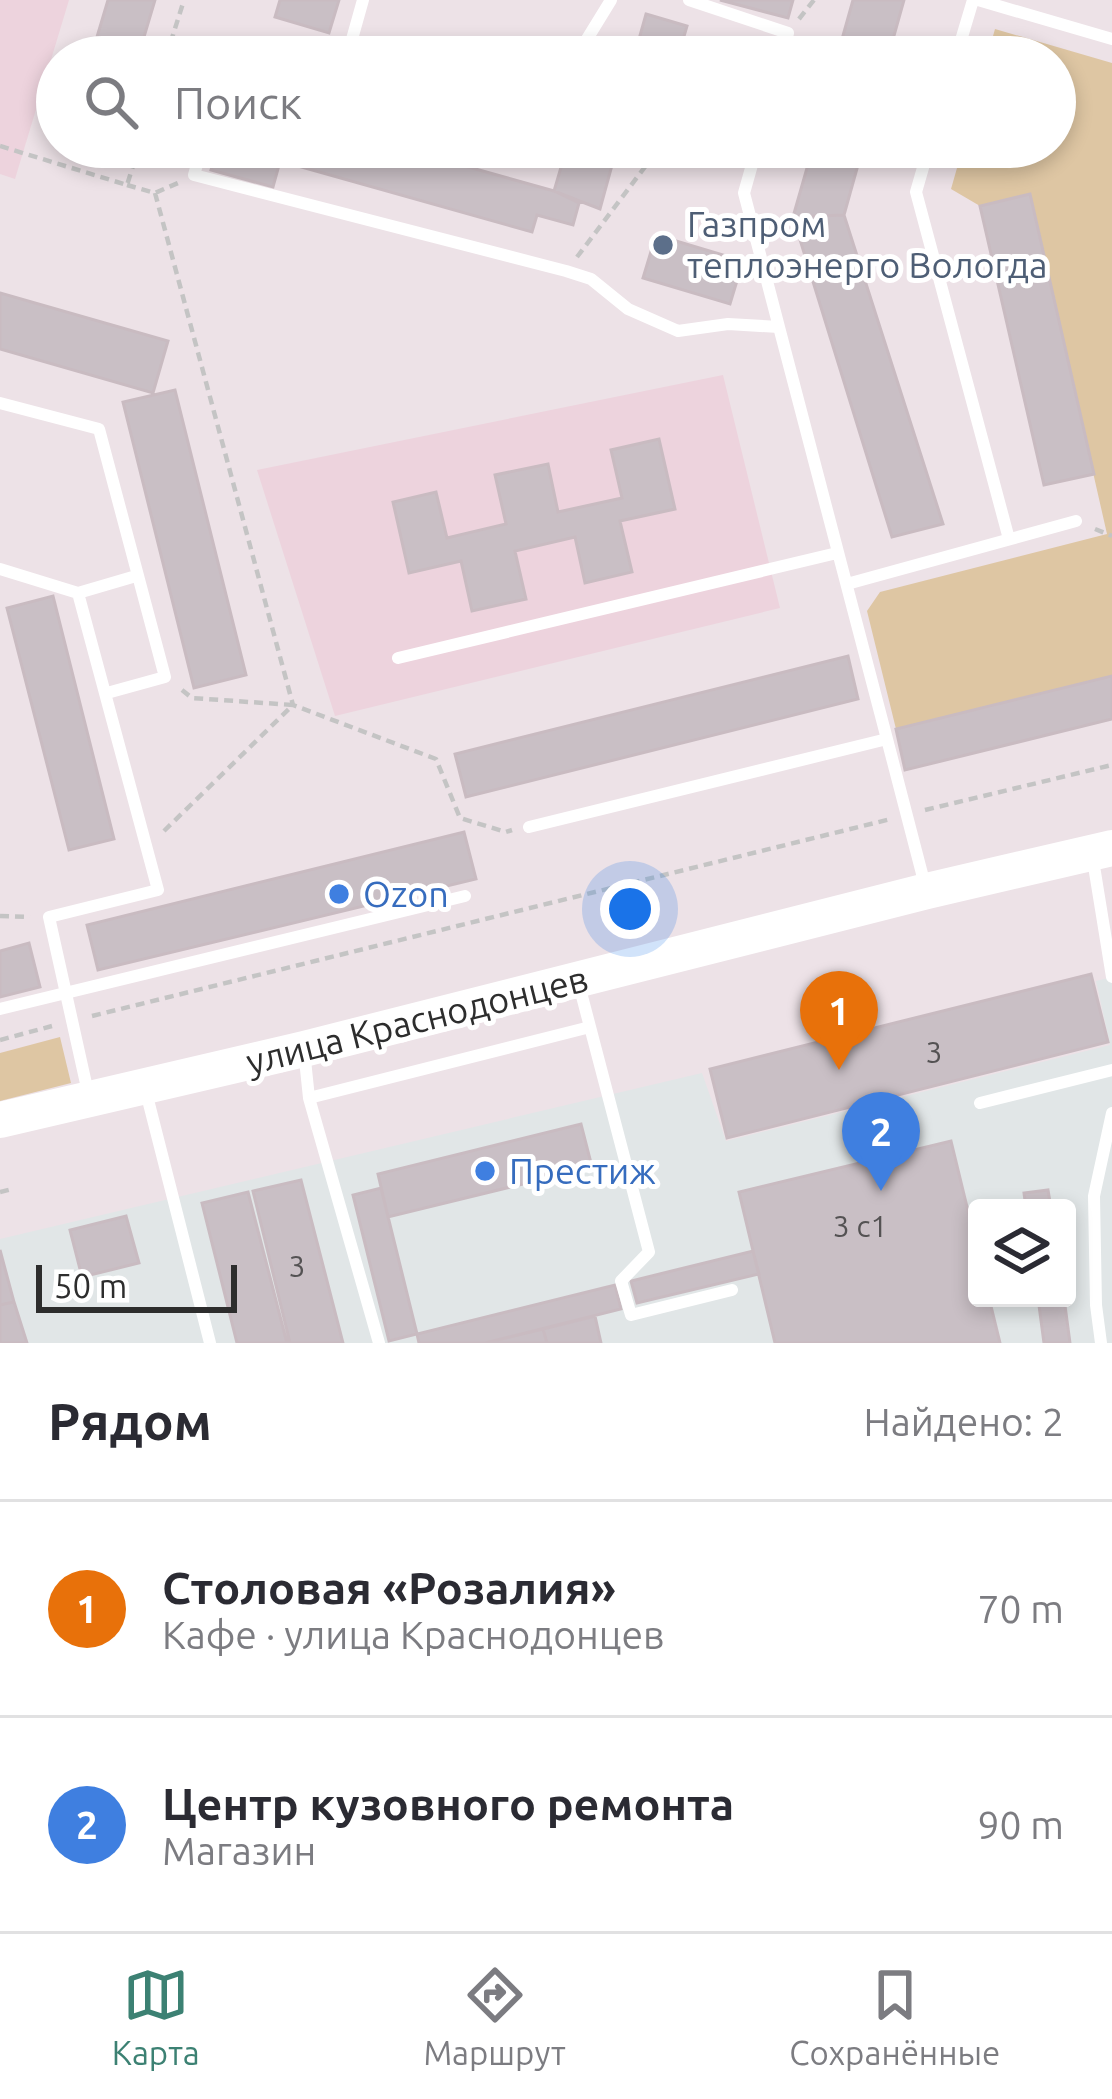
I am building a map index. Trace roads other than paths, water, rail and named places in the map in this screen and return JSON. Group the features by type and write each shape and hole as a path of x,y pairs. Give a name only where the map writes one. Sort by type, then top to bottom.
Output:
{"main road":[{"name":"улица Краснодонцев","path":"0,1120 1102,850"}],"lane":[{"path":"353,36 364,0"},
{"path":"589,36 610,0"},
{"path":"688,0 787,36"},
{"path":"963,36 976,0 1112,39"},
{"path":"196,168 194,175 591,279 628,309 678,331 728,324 779,327"},
{"path":"752,168 745,194 927,891"},
{"path":"923,168 916,192 1009,539"},
{"path":"0,404 99,429 165,677 107,693"},
{"path":"847,584 1076,521"},
{"path":"398,658 837,554"},
{"path":"0,569 78,593 136,576"},
{"path":"78,593 158,890 49,917 89,1098"},
{"path":"529,827 887,740"},
{"path":"1102,850 1112,976"},
{"path":"0,1009 465,896"},
{"path":"578,980 649,1252 621,1281 631,1316 732,1290"},
{"path":"310,1098 590,1027"},
{"path":"304,1049 310,1098 379,1343"},
{"path":"980,1103 1112,1070"},
{"path":"145,1085 210,1343"},
{"path":"1101,1343 1094,1196 1112,1113"}],"place":[{"name":"Газпром теплоэнерго Вологда","path":"663,245"},
{"name":"Ozon","path":"339,894"},
{"name":"Столовая «Розалия»","path":"839,1070"},
{"name":"Престиж","path":"485,1171"},
{"name":"Центр кузовного ремонта","path":"881,1191"}]}
